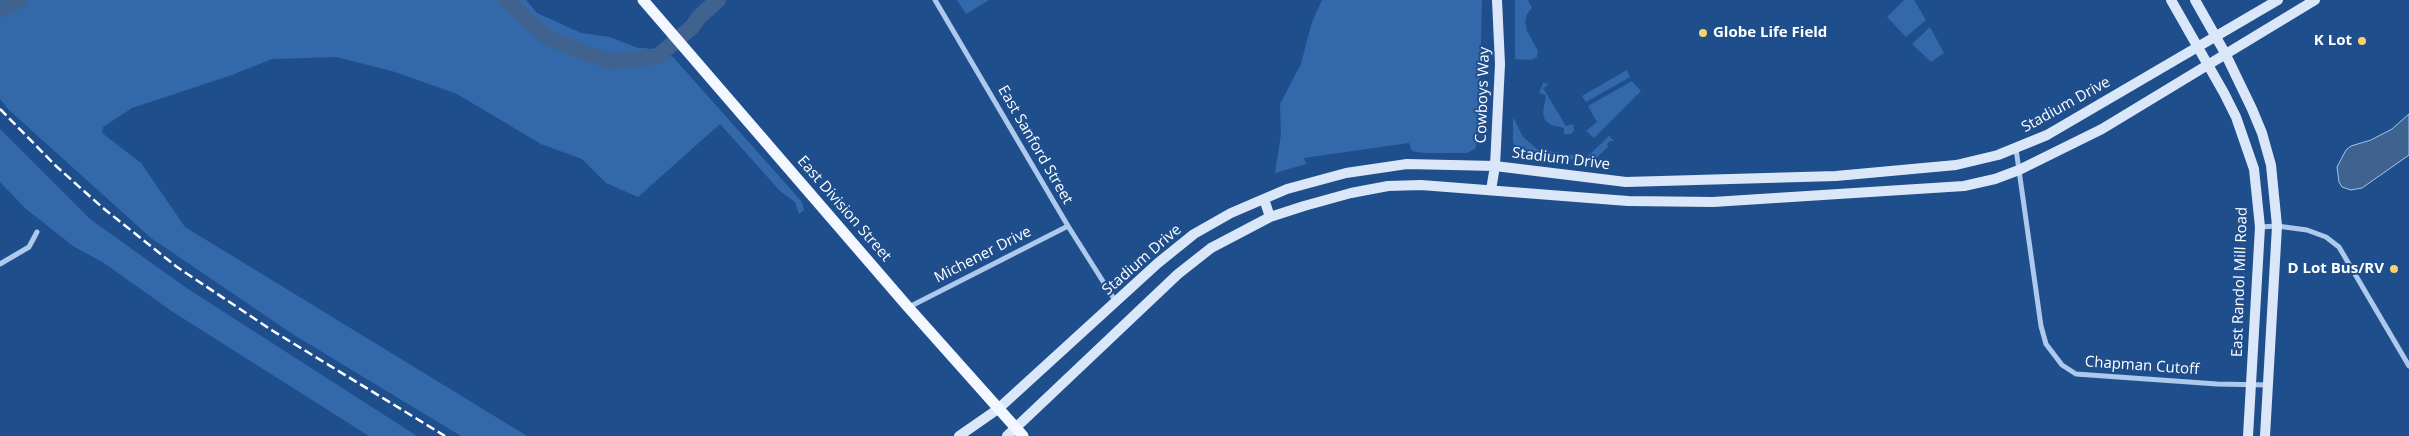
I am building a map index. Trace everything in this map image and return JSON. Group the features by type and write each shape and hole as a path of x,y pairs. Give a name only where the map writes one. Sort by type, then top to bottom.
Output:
{"main road":[{"name":"Cowboys Way","path":"1491,190 1495,166 1500,64 1497,0"},
{"name":"East Randol Mill Road","path":"2171,0 2208,63 2236,118 2249,152 2255,176 2260,226 2248,436"},
{"path":"2195,0 2216,35 2262,133 2271,165 2277,226 2265,436"},
{"name":"Stadium Drive","path":"959,436 998,409 1158,263 1194,234 1231,213 1286,189 1346,173 1407,164 1495,166 1626,182 1836,176 1956,165 2016,148 2047,135 2278,0"},
{"path":"1007,436 1020,432 1178,274 1211,248 1270,217 1351,192 1388,186 1421,185 1628,202 1713,202 1964,186 1995,179 2019,170 2102,130 2208,63 2315,0"},
{"name":"East Division Street","path":"647,4 908,307 1020,432"},
{"path":"1836,176 1837,194"},
{"path":"1264,199 1270,217"}],"street":[{"name":"East Sanford Street","path":"936,0 1068,226 1116,302"},
{"name":"Chapman Cutoff","path":"2016,148 2041,326 2046,344 2062,366 2076,374 2268,385"},
{"name":"Michener Drive","path":"908,307 1068,226"},
{"path":"2260,226 2307,230 2326,236 2339,247 2409,366"},
{"path":"0,264 29,247 37,232"}],"shaded area":[{"path":"0,0 526,0 537,13 581,33 609,37 638,48 646,48 673,57 802,202 804,210 799,214 795,202 780,191 720,124 638,197 606,183 582,159 541,144 457,94 395,72 337,57 272,59 232,75 132,108 103,127 102,133 141,163 185,227 527,436 461,436 294,335 151,238 9,110 0,99"},
{"path":"957,0 989,0 966,14"},
{"path":"1322,0 1482,0 1479,134 1475,149 1467,153 1423,153 1412,151 1409,143 1304,158 1306,164 1275,173 1281,134 1280,104 1301,64 1312,22"},
{"path":"1515,0 1528,0 1532,8 1527,14 1525,22 1527,31 1538,51 1537,57 1531,60 1515,59"},
{"path":"1904,0 1914,0 1926,20 1906,37 1887,17"},
{"path":"1930,27 1944,53 1931,62 1912,44"},
{"path":"1627,70 1630,77 1586,102 1582,96"},
{"path":"1632,81 1641,91 1594,138 1586,131 1597,122 1588,106"},
{"path":"1543,83 1549,84 1543,88 1566,126 1573,124 1574,130 1571,134 1564,134 1564,128 1551,125 1545,120 1543,113 1546,95 1539,93"},
{"path":"2409,114 2409,155 2362,188 2351,190 2342,187 2339,182 2337,167 2346,150 2351,146 2371,140 2392,129"},
{"path":"1513,117 1523,137 1537,149 1577,156 1579,158 1577,160 1520,153 1513,142"},
{"path":"0,129 90,219 185,287 417,436 369,436 173,312 104,263 73,246 26,209 0,182"},
{"path":"1609,136 1614,141 1610,141 1607,144 1608,147 1592,162 1583,161"}],"waterway":[{"path":"0,10 20,0"},
{"path":"506,0 547,37 582,52 613,62 658,56 692,27 699,17 718,0"}],"railway":[{"path":"0,109 57,167 103,208 177,267 273,331 445,436"}],"place":[{"name":"Globe Life Field","path":"1703,33"},
{"name":"K Lot","path":"2362,41"},
{"name":"D Lot Bus/RV","path":"2394,269"}]}
